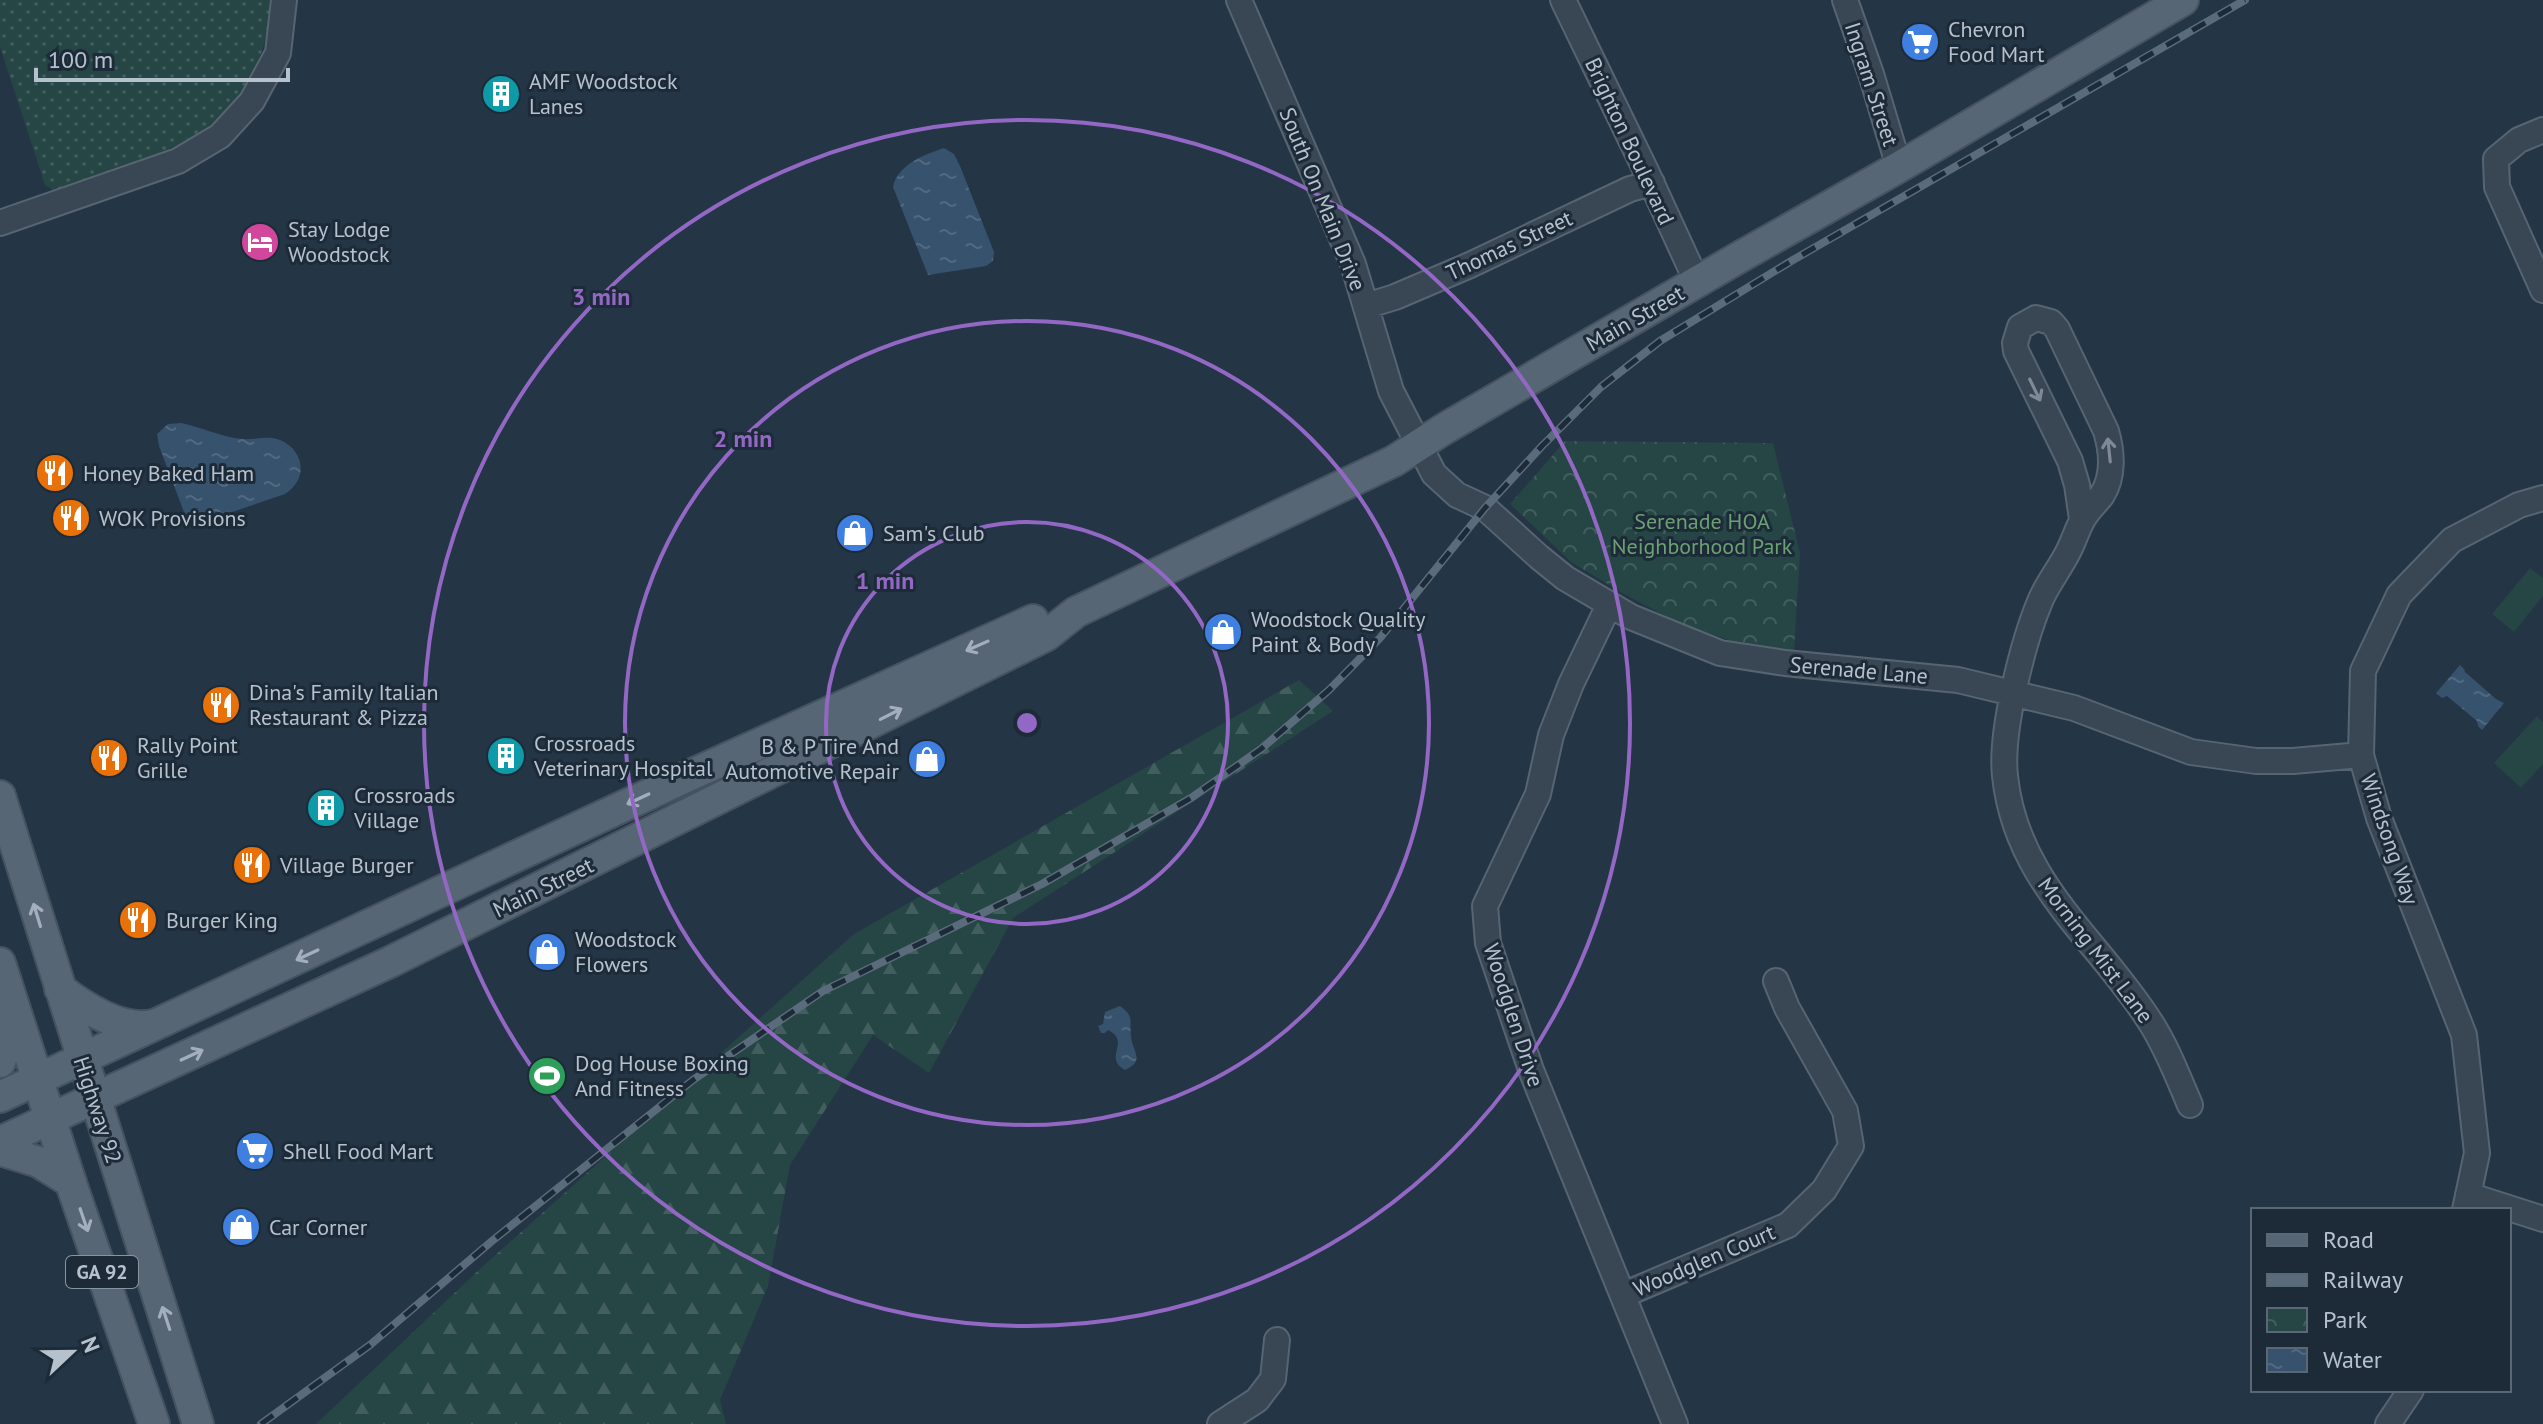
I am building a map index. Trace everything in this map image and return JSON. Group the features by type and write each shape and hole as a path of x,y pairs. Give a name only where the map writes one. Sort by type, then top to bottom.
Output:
{"main road":[{"name":"Main Street","path":"0,1142 403,956 1047,635 1076,612 1394,461 1899,167 2146,9 2183,0"},
{"name":"Main Street","path":"0,1097 710,766 1038,618 1076,612"},
{"name":"Highway 92","path":"0,796 198,1424"},
{"name":"GA 92","path":"0,963 154,1424"},
{"path":"60,989 90,1009 115,1020 145,1027 155,1025"},
{"path":"0,1062 10,1030 13,1002"},
{"path":"118,1173 122,1121 131,1094 142,1078"},
{"path":"0,1150 39,1162 71,1182"}],"street":[{"path":"0,223 178,161 220,136 252,101 278,53 284,0"},
{"name":"South On Main Drive","path":"1239,0 1353,264 1391,391 1418,445"},
{"name":"Brighton Boulevard","path":"1563,0 1697,282"},
{"name":"Ingram Street","path":"1845,0 1899,167"},
{"path":"2543,130 2519,140 2496,159 2497,187 2543,290"},
{"name":"Thomas Street","path":"1366,306 1408,292 1616,195 1652,183"},
{"name":"Morning Mist Lane","path":"2082,519 2070,461 2016,351 2020,327 2036,318 2051,322 2057,329 2106,431 2110,445 2109,476 2104,492 2082,519 2035,616 2014,692 2004,749 2009,799 2029,856 2059,906 2151,1022 2190,1105"},
{"name":"Serenade Lane","path":"1418,445 1434,474 1448,488 1485,508 1547,564 1609,605 1720,653 1785,663 1929,675 2014,692 2074,708 2191,752 2256,761 2361,755"},
{"name":"Windsong Way","path":"2467,1203 2477,1153 2464,1035 2379,818 2361,755 2363,671 2399,595 2452,540 2519,505 2543,498"},
{"name":"Woodglen Drive","path":"1609,605 1571,684 1551,735 1538,794 1485,906 1488,943 1531,1070 1675,1424"},
{"name":"Woodglen Court","path":"1623,1295 1788,1225 1824,1190 1851,1146 1845,1111 1787,1008 1776,981"},
{"path":"2467,1203 2491,1208"},
{"path":"2511,1212 2543,1219"},
{"path":"1220,1424 1257,1400 1273,1379 1277,1340"},
{"path":"2388,1424 2410,1392"}],"green space":[{"path":"0,0 273,0 266,36 254,71 236,103 224,117 196,138 56,192 45,185 0,47"},
{"name":"Serenade HOA Neighborhood Park","path":"1565,441 1773,443 1800,553 1794,651 1734,642 1679,623 1571,562 1510,504"},
{"path":"2530,568 2543,578 2543,596 2514,632 2492,614"},
{"path":"1299,680 1333,711 1013,918 929,1073 873,1035 790,1165 768,1286 720,1400 726,1424 316,1424 482,1267 854,934"},
{"path":"2537,716 2543,722 2543,764 2521,788 2494,763"}],"water":[{"path":"944,148 954,154 960,166 994,252 993,261 986,266 928,275 893,187 906,166"},
{"path":"181,423 234,438 280,440 298,458 298,481 285,494 200,523 187,520 157,434 168,424"},
{"path":"2460,665 2504,703 2482,730 2477,721 2447,696 2442,698 2436,693"},
{"path":"1120,1006 1130,1016 1136,1055 1135,1063 1125,1070 1116,1060 1118,1039 1108,1030 1101,1033 1098,1026 1103,1024 1105,1012"}],"railway":[{"path":"261,1424 370,1345 492,1241 693,1080 823,991 1042,884 1191,798 1261,749 1329,690 1380,638 1485,508 1542,446 1601,387 1660,341 1793,260 2245,0"}],"place":[{"name":"Chevron Food Mart","path":"1920,42"},
{"name":"AMF Woodstock Lanes","path":"501,94"},
{"name":"Stay Lodge Woodstock","path":"260,242"},
{"name":"Honey Baked Ham","path":"55,473"},
{"name":"WOK Provisions","path":"71,518"},
{"name":"Sam's Club","path":"855,533"},
{"name":"Woodstock Quality Paint & Body","path":"1223,632"},
{"name":"Dina's Family Italian Restaurant & Pizza","path":"221,705"},
{"name":"Crossroads Veterinary Hospital","path":"506,756"},
{"name":"Rally Point Grille","path":"109,758"},
{"name":"B & P Tire And Automotive Repair","path":"927,759"},
{"name":"Crossroads Village","path":"326,808"},
{"name":"Village Burger","path":"252,865"},
{"name":"Burger King","path":"138,920"},
{"name":"Woodstock Flowers","path":"547,952"},
{"name":"Dog House Boxing And Fitness","path":"547,1076"},
{"name":"Shell Food Mart","path":"255,1151"},
{"name":"Car Corner","path":"241,1227"}]}
